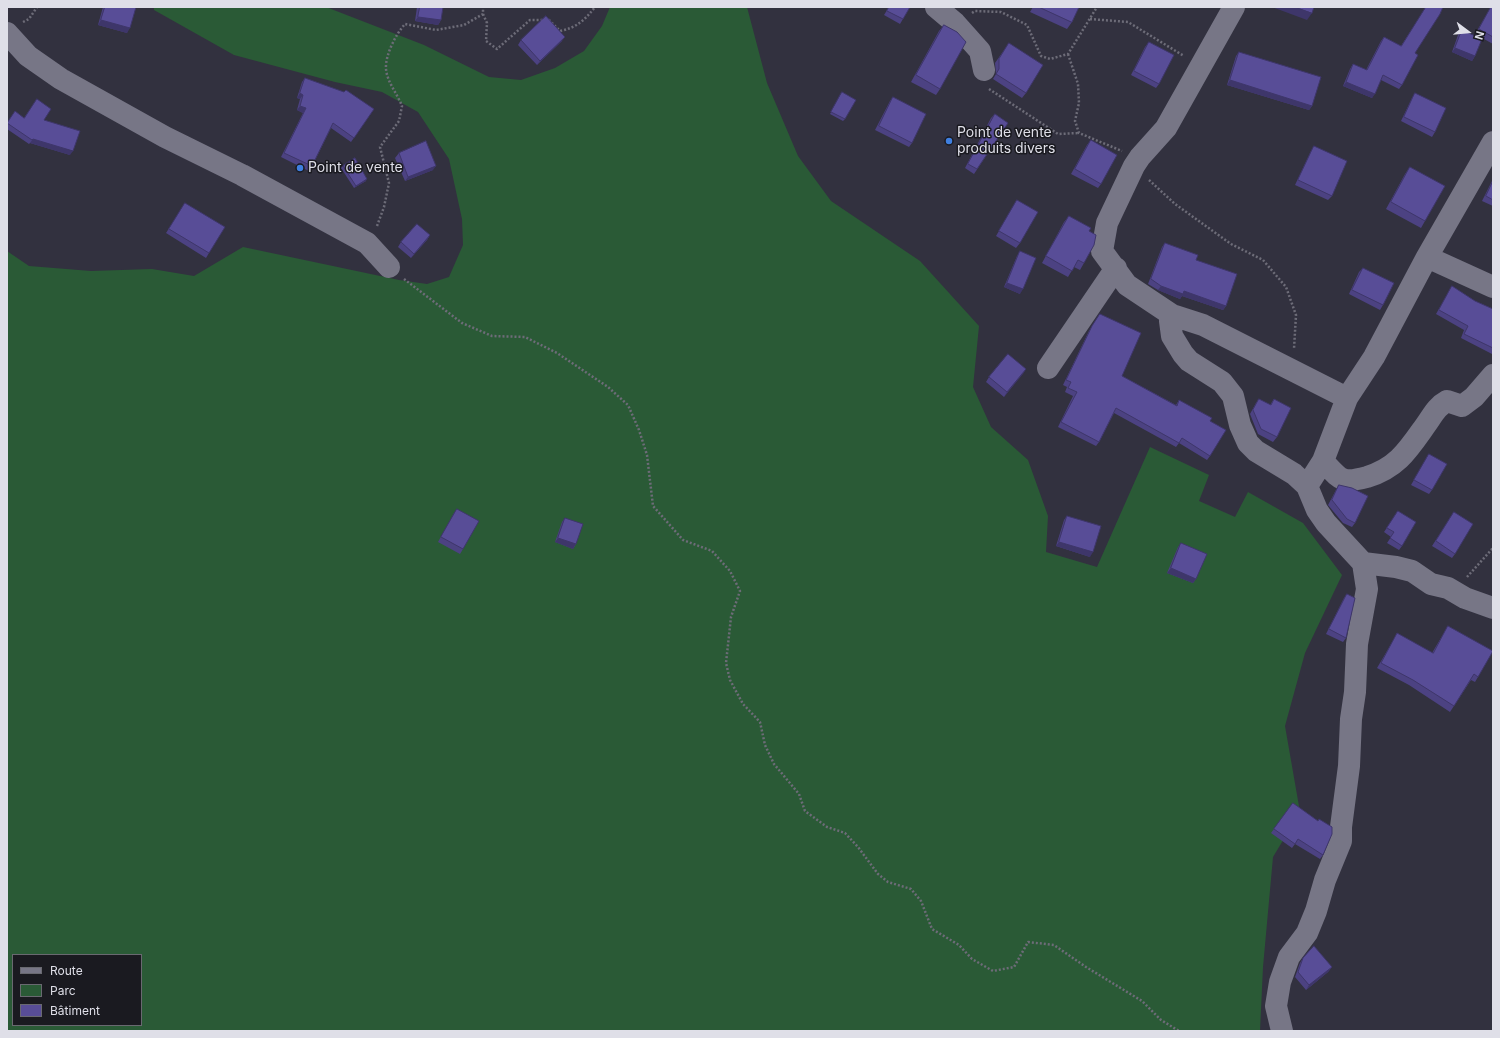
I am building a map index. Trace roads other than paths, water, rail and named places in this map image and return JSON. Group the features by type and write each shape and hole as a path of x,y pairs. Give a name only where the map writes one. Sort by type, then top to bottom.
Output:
{"street":[{"path":"936,7 955,23 980,51 984,70"},
{"path":"1234,7 1166,128 1137,161 1107,223 1102,251 1116,268 1127,285 1172,315 1203,325 1347,398"},
{"path":"7,33 28,56 61,79 165,137 242,175 367,243 389,267"},
{"path":"1306,486 1323,461 1347,398 1374,357 1427,256 1493,142"},
{"path":"1427,256 1493,287"},
{"path":"1048,368 1116,268"},
{"path":"1172,315 1170,321 1172,336 1183,354 1189,361 1222,382 1233,396 1240,425 1248,443 1256,451 1294,474 1306,486 1317,510 1326,523 1363,563 1367,595 1357,644 1355,692 1351,719 1348,772 1340,827 1341,841 1325,880 1316,911 1307,933 1288,957 1280,982 1276,1006 1282,1031"},
{"path":"1323,461 1338,477 1350,482 1383,472 1398,461 1409,448 1438,406 1447,401 1462,406 1474,397 1493,375"},
{"path":"1363,563 1396,566 1412,571 1431,584 1448,588 1465,598 1493,608"}],"place":[{"name":"Point de vente produits divers","path":"949,141"},
{"name":"Point de vente","path":"300,168"}]}
